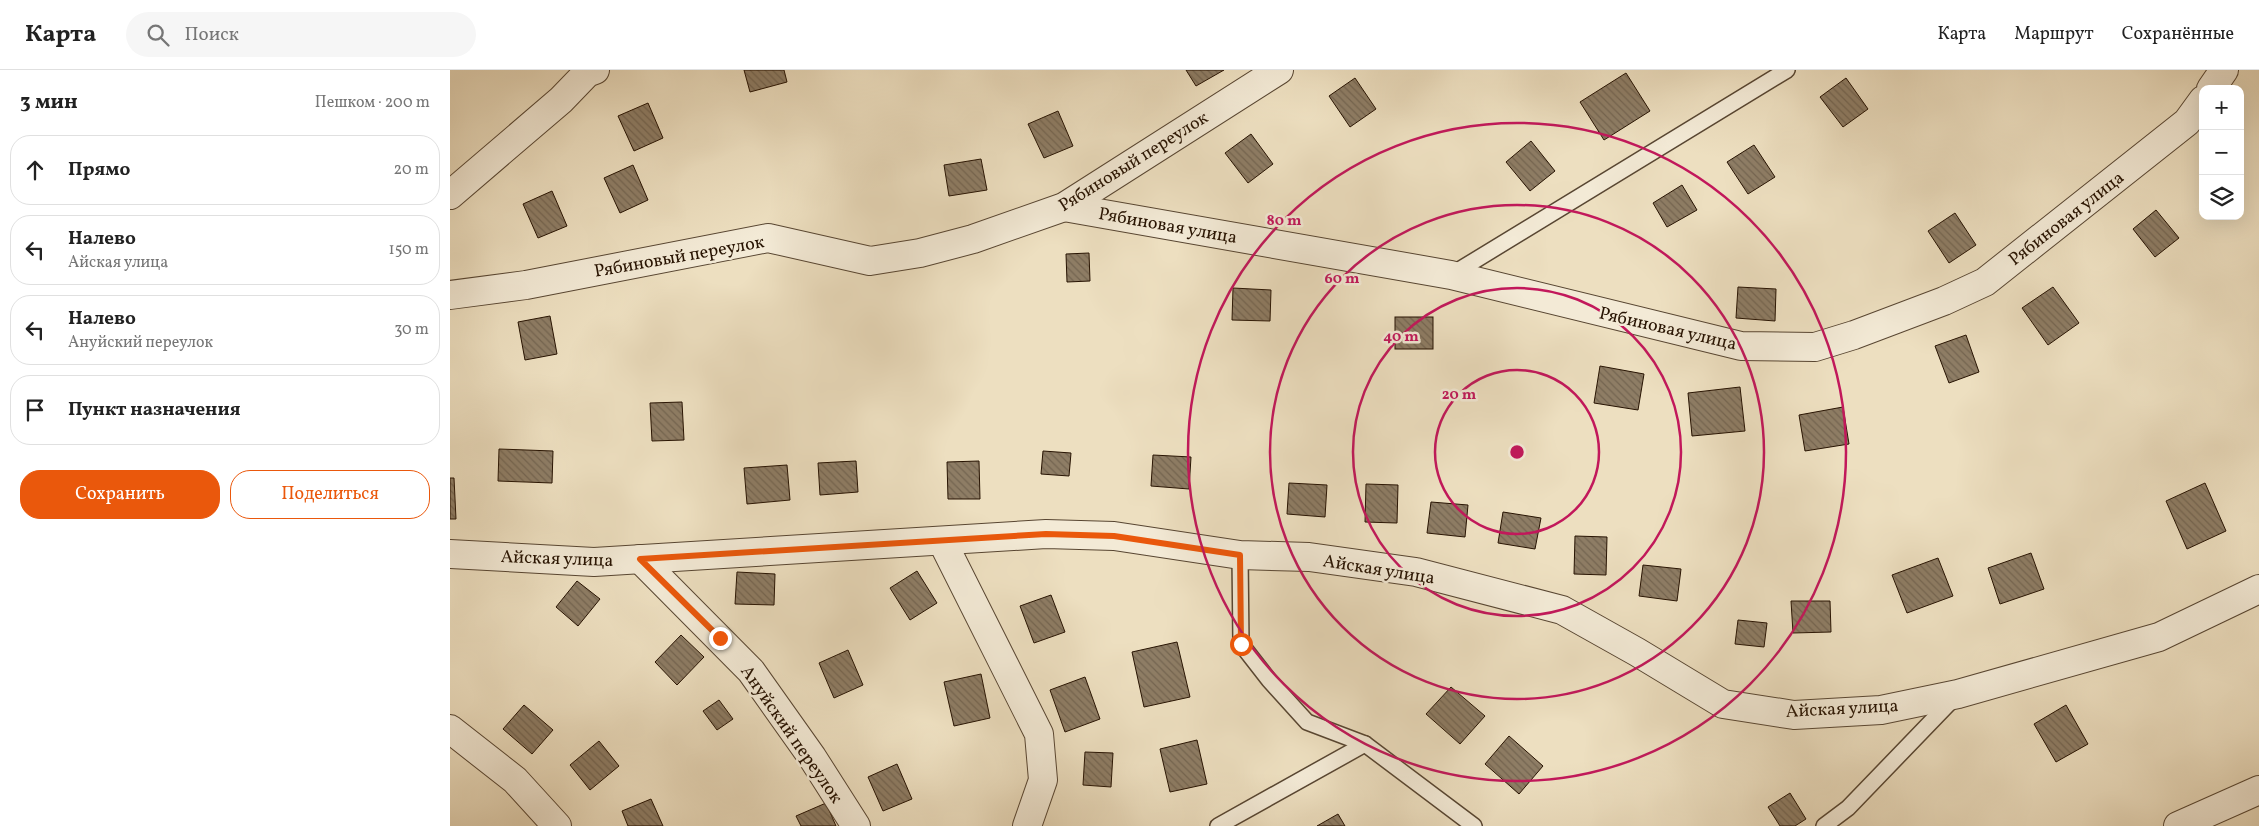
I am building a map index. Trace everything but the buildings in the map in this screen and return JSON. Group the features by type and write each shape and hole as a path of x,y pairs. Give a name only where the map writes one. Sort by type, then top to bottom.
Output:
{"street":[{"path":"450,194 561,100 587,73 595,70"},
{"name":"Рябиновый переулок","path":"450,295 526,284 768,238 870,261 920,252 973,239 1064,207 1279,70"},
{"path":"2213,85 2224,70"},
{"name":"Рябиновая улица","path":"1064,207 1451,275 1741,346 1815,347 1854,335 1944,301 1985,282 2187,122 2199,106"},
{"name":"Айская улица","path":"450,554 594,562 1046,534 1114,536 1240,555 1308,557 1416,572 1562,610 1637,652 1723,704 1794,715 1881,710 1958,694 2159,637 2259,589"},
{"path":"942,541 1039,734 1043,780 1027,826"},
{"name":"Ануйский переулок","path":"640,559 751,671 812,757 856,826"},
{"path":"450,729 515,780 557,826"},
{"path":"2178,826 2259,790"}],"lane":[{"path":"1451,275 1787,70"},
{"path":"1240,555 1241,644 1269,680 1307,722 1365,744 1474,826"},
{"path":"1824,826 1848,808 1958,694"},
{"path":"1218,826 1365,744"}],"route":[{"path":"720,638 640,559 1046,534 1114,536 1240,555 1241,644"}]}
